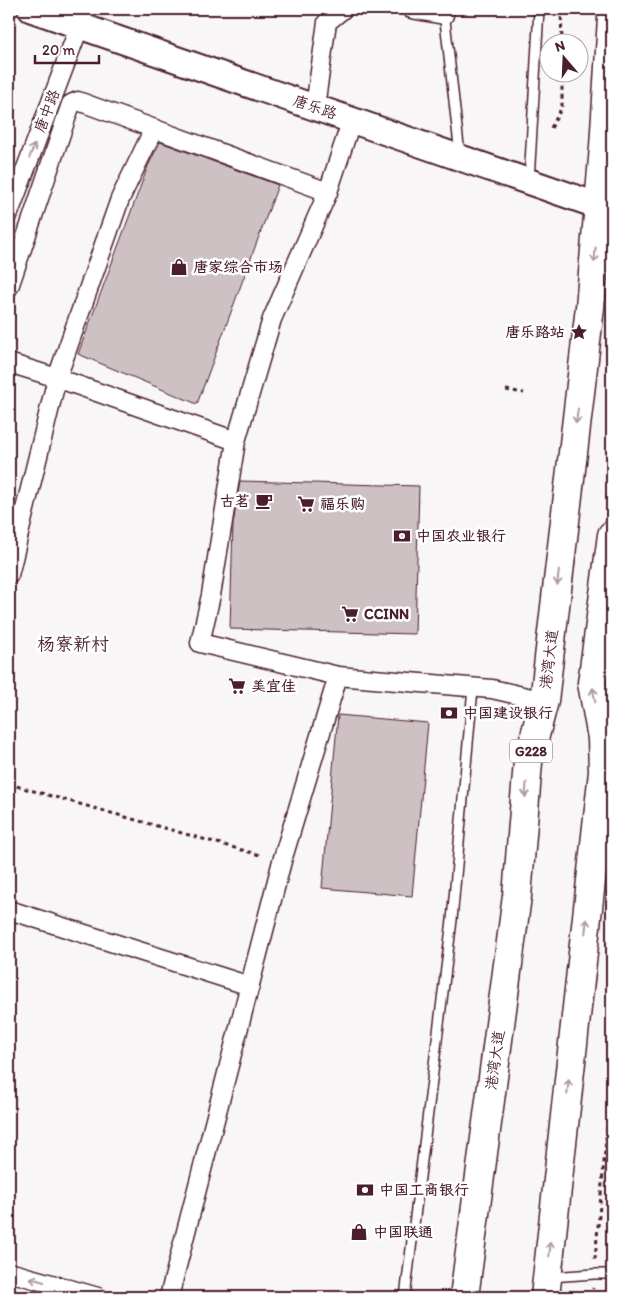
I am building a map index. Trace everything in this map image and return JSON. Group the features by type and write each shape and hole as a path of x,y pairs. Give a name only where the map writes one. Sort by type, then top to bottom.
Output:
{"highway":[{"name":"港湾大道","path":"464,1297 517,896 528,762 544,701 590,307 606,209 604,147 612,18"},
{"path":"546,1287 608,770 592,683 612,535"}],"street":[{"name":"唐乐路","path":"30,9 82,17 315,107 606,209"},
{"path":"315,107 327,22 343,9"},
{"path":"411,9 444,12"},
{"name":"唐中路","path":"9,213 82,17"},
{"path":"9,287 71,104 78,101 328,192"},
{"path":"352,119 328,192 272,319 236,441 211,596 200,644 338,676 492,689 544,701"},
{"path":"9,576 57,378 120,199 148,139 156,129"},
{"path":"9,363 236,441"},
{"path":"169,1297 282,861 338,676"},
{"path":"9,910 250,986"},
{"path":"9,1272 98,1297"}],"lane":[{"path":"529,182 539,9"},
{"path":"444,12 460,158"},
{"path":"405,1297 452,920 473,688"},
{"path":"546,1287 594,1274 612,1274"}],"path":[{"path":"562,9 562,32"},
{"path":"551,128 562,107 562,82"},
{"path":"506,390 524,393"},
{"path":"9,784 282,861"},
{"path":"592,1297 612,1076"}],"building":[{"name":"唐家综合市场","path":"160,142 278,185 197,404 78,354 148,166"},
{"path":"240,481 419,486 415,634 230,629 233,524"},
{"path":"338,715 428,723 412,896 322,888"}],"place":[{"name":"唐家综合市场","path":"179,267"},
{"name":"唐乐路站","path":"579,332"},
{"name":"古茗","path":"264,501"},
{"name":"福乐购","path":"306,504"},
{"name":"中国农业银行","path":"402,536"},
{"name":"CCINN","path":"350,614"},
{"name":"美宜佳","path":"237,686"},
{"name":"中国建设银行","path":"449,713"},
{"name":"中国工商银行","path":"365,1190"},
{"name":"中国联通","path":"359,1232"}],"district":[{"name":"杨寮新村","path":"73,644"}]}
